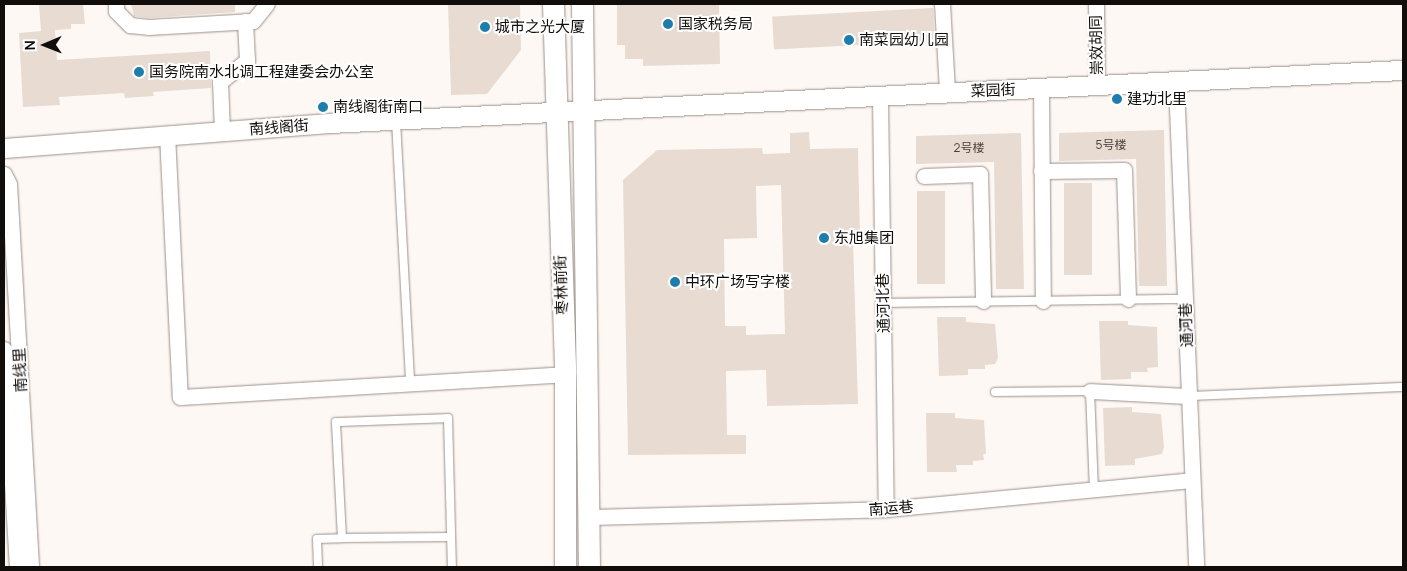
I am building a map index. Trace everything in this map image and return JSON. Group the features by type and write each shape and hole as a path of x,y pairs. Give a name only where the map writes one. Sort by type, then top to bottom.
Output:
{"main road":[{"name":"枣林前街","path":"553,4 565,374 565,567"},
{"name":"枣林前街","path":"582,4 589,567"}],"street":[{"path":"116,4 116,11 130,25 253,21 267,4"},
{"path":"942,4 947,92"},
{"name":"崇效胡同","path":"1096,4 1097,87"},
{"path":"222,131 220,82 247,60 245,21"},
{"name":"菜园街","path":"555,110 880,97 1041,88 1176,84 1403,70"},
{"name":"通河巷","path":"1176,84 1196,567"},
{"path":"1041,88 1043,301"},
{"name":"通河北巷","path":"880,97 886,509"},
{"name":"南线阁街","path":"4,148 167,134 555,110"},
{"path":"167,134 180,398 410,381 565,374"},
{"path":"1041,171 1124,170 1128,300"},
{"name":"南线里","path":"4,174 9,184 31,567"},
{"path":"924,176 980,174 983,302"},
{"name":"南线里","path":"4,349 17,567"},
{"path":"1090,391 1189,396"},
{"name":"南运巷","path":"589,517 886,509 1192,480"}],"lane":[{"path":"396,120 404,314 410,381"},
{"path":"883,303 1185,299"},
{"path":"1189,396 1403,387"},
{"path":"995,392 1090,391 1094,490"},
{"path":"342,538 336,422 448,418 449,537 452,567"},
{"path":"318,567 318,538 449,537"}],"building":[{"path":"39,4 83,4 85,24 71,24 71,29 55,30 57,60 210,51 211,88 153,92 154,96 125,98 124,93 59,97 60,105 23,107 19,33 41,31"},
{"path":"131,4 235,4 235,12 148,18 134,16"},
{"name":"城市之光大厦","path":"448,4 520,4 521,50 487,94 451,95"},
{"name":"国家税务局","path":"617,4 719,4 720,64 643,66 643,59 625,59 625,45 617,45"},
{"path":"933,8 935,41 774,49 772,16"},
{"path":"1164,130 1167,286 1139,286 1136,159 1059,161 1059,133"},
{"name":"中环广场写字楼","path":"809,132 810,149 858,148 860,240 853,240 858,404 767,406 766,370 726,371 727,435 746,435 746,454 628,455 623,180 657,150 762,148 763,154 790,153 790,133","holes":["781,185 785,334 746,335 746,326 725,326 724,239 757,238 756,186"]},
{"path":"1021,133 1024,289 996,289 994,162 916,164 916,136"},
{"path":"1064,183 1092,183 1092,275 1064,275"},
{"path":"917,191 945,191 945,284 917,284"},
{"path":"937,317 966,317 966,322 995,324 998,358 995,364 985,365 985,369 968,369 968,375 939,376"},
{"path":"1099,321 1128,321 1128,325 1157,327 1158,367 1147,368 1148,372 1131,372 1131,379 1101,380"},
{"path":"1132,407 1132,412 1161,414 1164,447 1162,454 1135,459 1135,465 1105,466 1103,408"},
{"path":"926,413 955,413 955,418 984,420 986,454 983,454 984,460 973,461 973,465 956,465 957,472 927,472"}],"place":[{"name":"国家税务局","path":"668,24"},
{"name":"城市之光大厦","path":"485,27"},
{"name":"南菜园幼儿园","path":"849,40"},
{"name":"国务院南水北调工程建委会办公室","path":"139,72"},
{"name":"建功北里","path":"1117,99"},
{"name":"南线阁街南口","path":"323,107"},
{"name":"东旭集团","path":"824,238"},
{"name":"中环广场写字楼","path":"675,282"}]}
